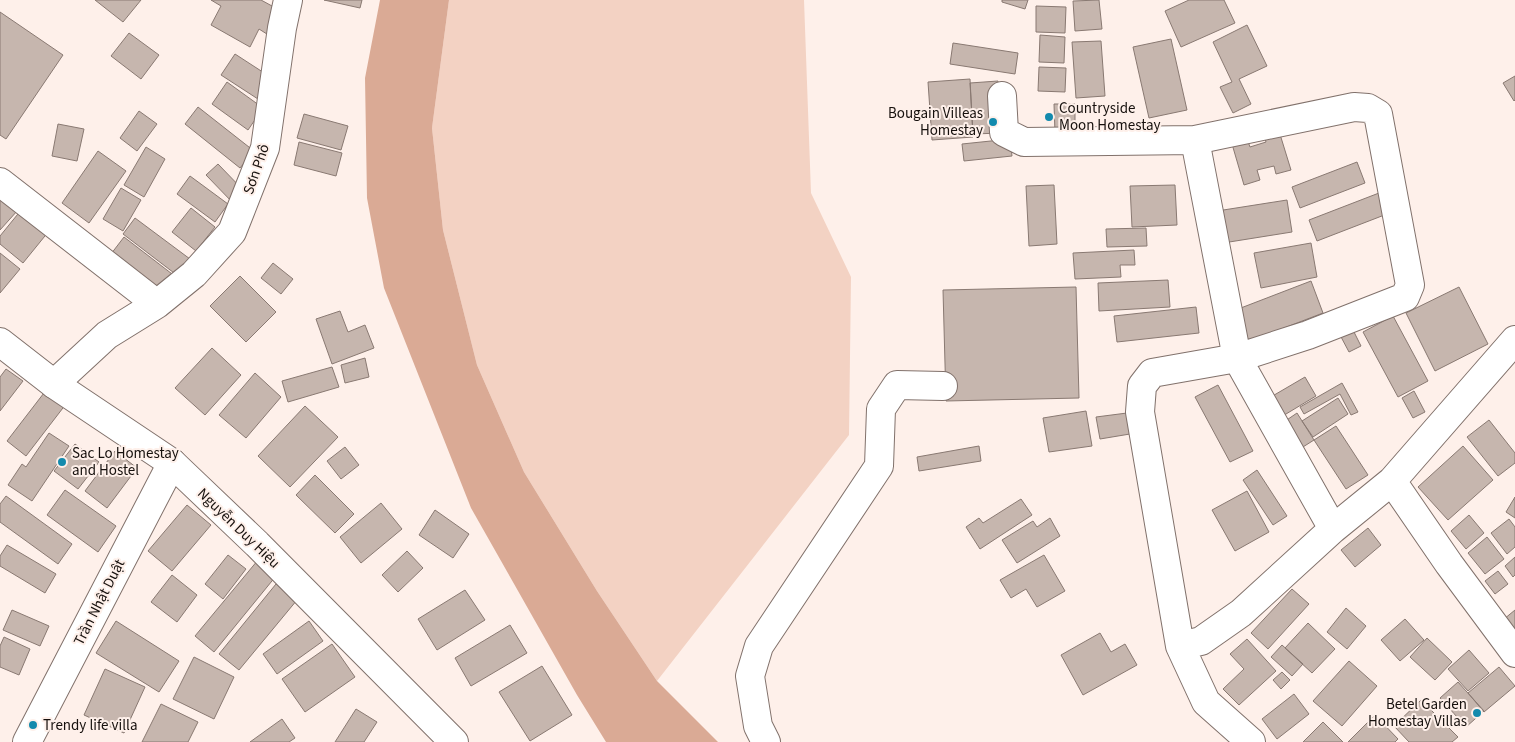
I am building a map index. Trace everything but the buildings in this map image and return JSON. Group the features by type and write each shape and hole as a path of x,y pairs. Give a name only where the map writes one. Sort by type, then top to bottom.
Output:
{"street":[{"name":"Sơn Phô","path":"54,384 107,335 157,304 194,274 232,232 265,148 282,28 288,0"},
{"path":"1002,96 1004,132 1024,142 1196,140 1354,106 1368,108 1378,114 1410,285 1405,297 1308,335 1238,358 1152,374 1142,386 1140,412 1180,646 1206,702 1251,742"},
{"path":"1196,140 1238,358 1333,529"},
{"path":"0,182 157,304"},
{"path":"1180,646 1201,641 1241,613 1333,529 1392,482 1515,340"},
{"name":"Nguyễn Duy Hiệu","path":"0,342 54,384 172,463 257,544 454,742"},
{"path":"766,742 758,726 750,676 759,646 879,466 881,409 897,385 943,386"},
{"name":"Trần Nhật Duật","path":"27,742 172,463"},
{"path":"1392,482 1449,564 1515,652"}],"shaded area":[{"path":"380,0 449,0 432,128 443,230 477,365 524,472 597,591 657,681 718,742 606,742 577,695 471,508 384,288 367,198 365,78"},
{"path":"449,0 804,0 811,193 851,277 849,435 657,681 597,591 524,472 477,365 443,230 432,128"}],"place":[{"name":"Countryside Moon Homestay","path":"1049,117"},
{"name":"Bougain Villeas Homestay","path":"993,122"},
{"name":"Sac Lo Homestay and Hostel","path":"62,462"},
{"name":"Betel Garden Homestay Villas","path":"1477,713"},
{"name":"Trendy life villa","path":"33,725"}]}
